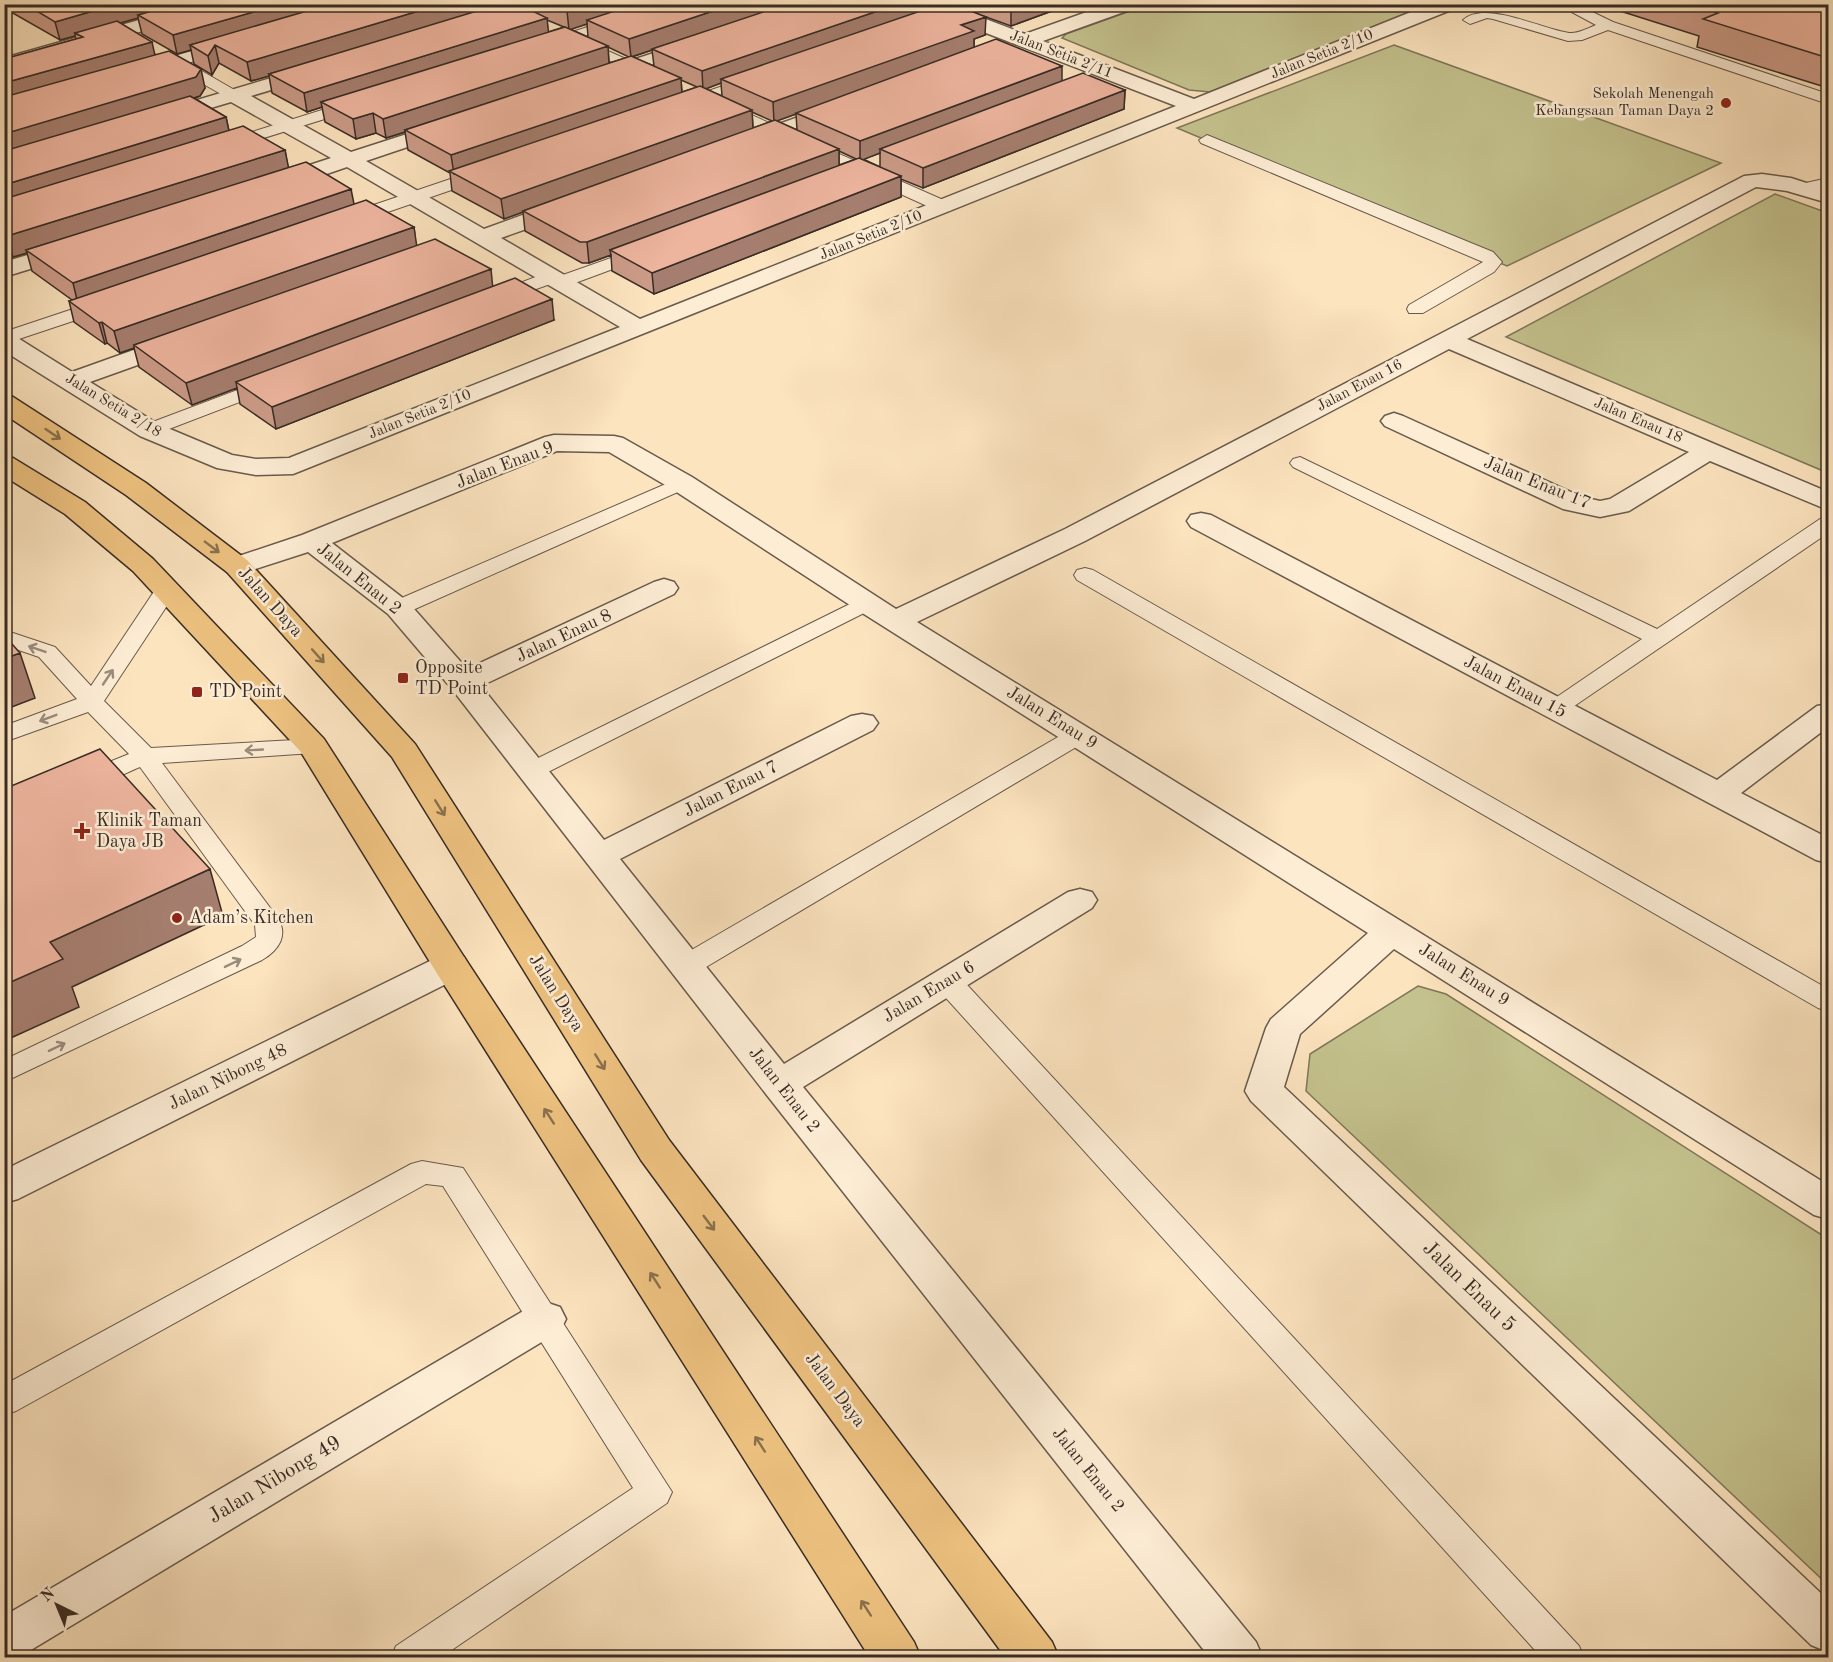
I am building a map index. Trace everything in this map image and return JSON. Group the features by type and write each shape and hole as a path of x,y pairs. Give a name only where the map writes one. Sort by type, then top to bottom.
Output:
{"main road":[{"name":"Jalan Daya","path":"4,402 136,489 237,566 404,751 655,1150 1035,1658"},
{"path":"4,464 75,508 167,589 313,746 451,966 897,1658"}],"street":[{"path":"4,45 150,4"},
{"path":"4,64 218,4"},
{"name":"Jalan Setia 2/11","path":"928,4 1195,106"},
{"path":"1025,41 1128,4"},
{"name":"Jalan Setia 2/10","path":"292,466 1449,4"},
{"path":"466,25 503,8 532,13"},
{"path":"587,82 709,41"},
{"path":"142,123 333,65"},
{"path":"233,95 350,160 639,328"},
{"path":"731,148 864,99"},
{"path":"249,192 463,123"},
{"name":"Jalan Enau 16","path":"895,621 1075,535 1752,181 1765,180 1828,197"},
{"path":"483,237 585,201"},
{"path":"4,270 94,242"},
{"path":"70,381 205,333"},
{"name":"Jalan Setia 2/18","path":"4,339 149,430 226,462 256,467 292,466"},
{"name":"Jalan Enau 18","path":"1448,340 1828,502"},
{"name":"Jalan Enau 17","path":"1394,421 1574,502 1600,509 1619,505 1709,451"},
{"name":"Jalan Enau 9","path":"237,566 312,541 554,443 614,444 682,483 866,603 1393,930 1828,1204"},
{"name":"Jalan Enau 15","path":"1201,521 1828,852"},
{"name":"Jalan Enau 2","path":"312,541 398,608 463,683 601,855 778,1084 1239,1658"},
{"name":"Jalan Enau 8","path":"463,683 664,588"},
{"path":"1719,794 1828,713"},
{"name":"Jalan Enau 7","path":"601,855 862,723"},
{"name":"Jalan Enau 6","path":"778,1084 1080,900"},
{"name":"Jalan Enau 5","path":"1393,930 1284,1028 1264,1091 1828,1630"},
{"name":"Jalan Nibong 48","path":"4,1188 451,966"},
{"name":"Jalan Nibong 49","path":"4,1641 545,1319"}],"lane":[{"path":"535,49 675,4"},
{"path":"916,24 974,4"},
{"path":"1564,4 1608,25 1828,99"},
{"path":"1470,20 1485,14 1494,15 1568,37 1577,37 1608,25"},
{"path":"549,29 662,80"},
{"path":"122,31 140,41"},
{"path":"141,71 242,43"},
{"path":"157,51 233,95"},
{"path":"1089,82 1111,74"},
{"path":"668,109 769,75"},
{"path":"682,89 944,207"},
{"path":"210,150 368,101"},
{"path":"1207,140 1487,256 1493,262 1488,268 1416,309"},
{"path":"839,178 883,162"},
{"path":"335,224 502,166"},
{"path":"1803,189 1828,183"},
{"path":"485,303 661,245"},
{"path":"4,339 123,298"},
{"path":"149,430 294,375"},
{"path":"1300,463 1659,639"},
{"path":"398,608 682,483"},
{"path":"1556,708 1828,524"},
{"path":"1085,575 1828,1001"},
{"path":"4,735 92,702 167,589"},
{"path":"533,770 866,603"},
{"path":"4,638 47,652 145,756 271,930 263,947 252,954 4,1072"},
{"path":"686,966 1079,735"},
{"path":"69,787 145,756 313,746"},
{"path":"947,981 1566,1658"},
{"path":"4,1401 422,1172 452,1176 656,1492 409,1658"}],"shaded area":[{"path":"1147,5 1427,5 1210,92 1189,90 1062,38 1066,34"},
{"path":"1394,45 1721,163 1507,266 1177,128"},
{"path":"1775,194 1828,213 1828,473 1506,337"},
{"path":"1418,986 1446,994 1828,1239 1828,1585 1306,1091 1310,1054"}],"building":[{"path":"25,4 117,4 55,22"},
{"path":"177,4 281,4 173,35 138,15"},
{"path":"331,4 442,4 247,62 215,45 208,56 190,45"},
{"path":"500,4 518,4 547,18 304,93 269,74"},
{"path":"552,4 590,4 567,11"},
{"path":"636,4 734,4 629,39 587,20"},
{"path":"787,4 898,4 702,71 652,49"},
{"path":"941,4 953,4 986,17 961,25 974,31 773,102 721,79"},
{"path":"1002,4 1021,4 1011,8"},
{"path":"1690,4 1828,4 1828,58 1703,19 1718,13"},
{"path":"117,21 152,42 4,83 4,59 83,37 75,33"},
{"path":"565,27 608,46 383,119 373,113 353,119 321,102"},
{"path":"996,39 1062,66 860,141 796,113"},
{"path":"169,51 201,69 196,77 4,134 4,97"},
{"path":"631,56 681,78 451,155 405,130"},
{"path":"1083,73 1125,90 923,168 880,149"},
{"path":"700,86 752,110 501,199 449,171"},
{"path":"190,96 226,117 4,185 4,151"},
{"path":"775,120 839,149 587,242 580,242 523,211"},
{"path":"243,126 285,150 7,236 4,235 4,199"},
{"path":"859,158 901,176 652,273 610,250"},
{"path":"306,162 351,189 73,283 26,250"},
{"path":"366,200 414,227 114,331 69,301"},
{"path":"435,239 491,269 186,383 134,345"},
{"path":"515,278 552,299 272,407 236,382"},
{"path":"4,635 20,653 4,659"},
{"path":"100,749 210,869 50,942 63,959 4,985 4,789"}],"place":[{"name":"Sekolah Menengah Kebangsaan Taman Daya 2","path":"1726,103"},
{"name":"Opposite TD Point","path":"403,678"},
{"name":"TD Point","path":"197,692"},
{"name":"Klinik Taman Daya JB","path":"82,831"},
{"name":"Adam’s Kitchen","path":"177,918"}]}
